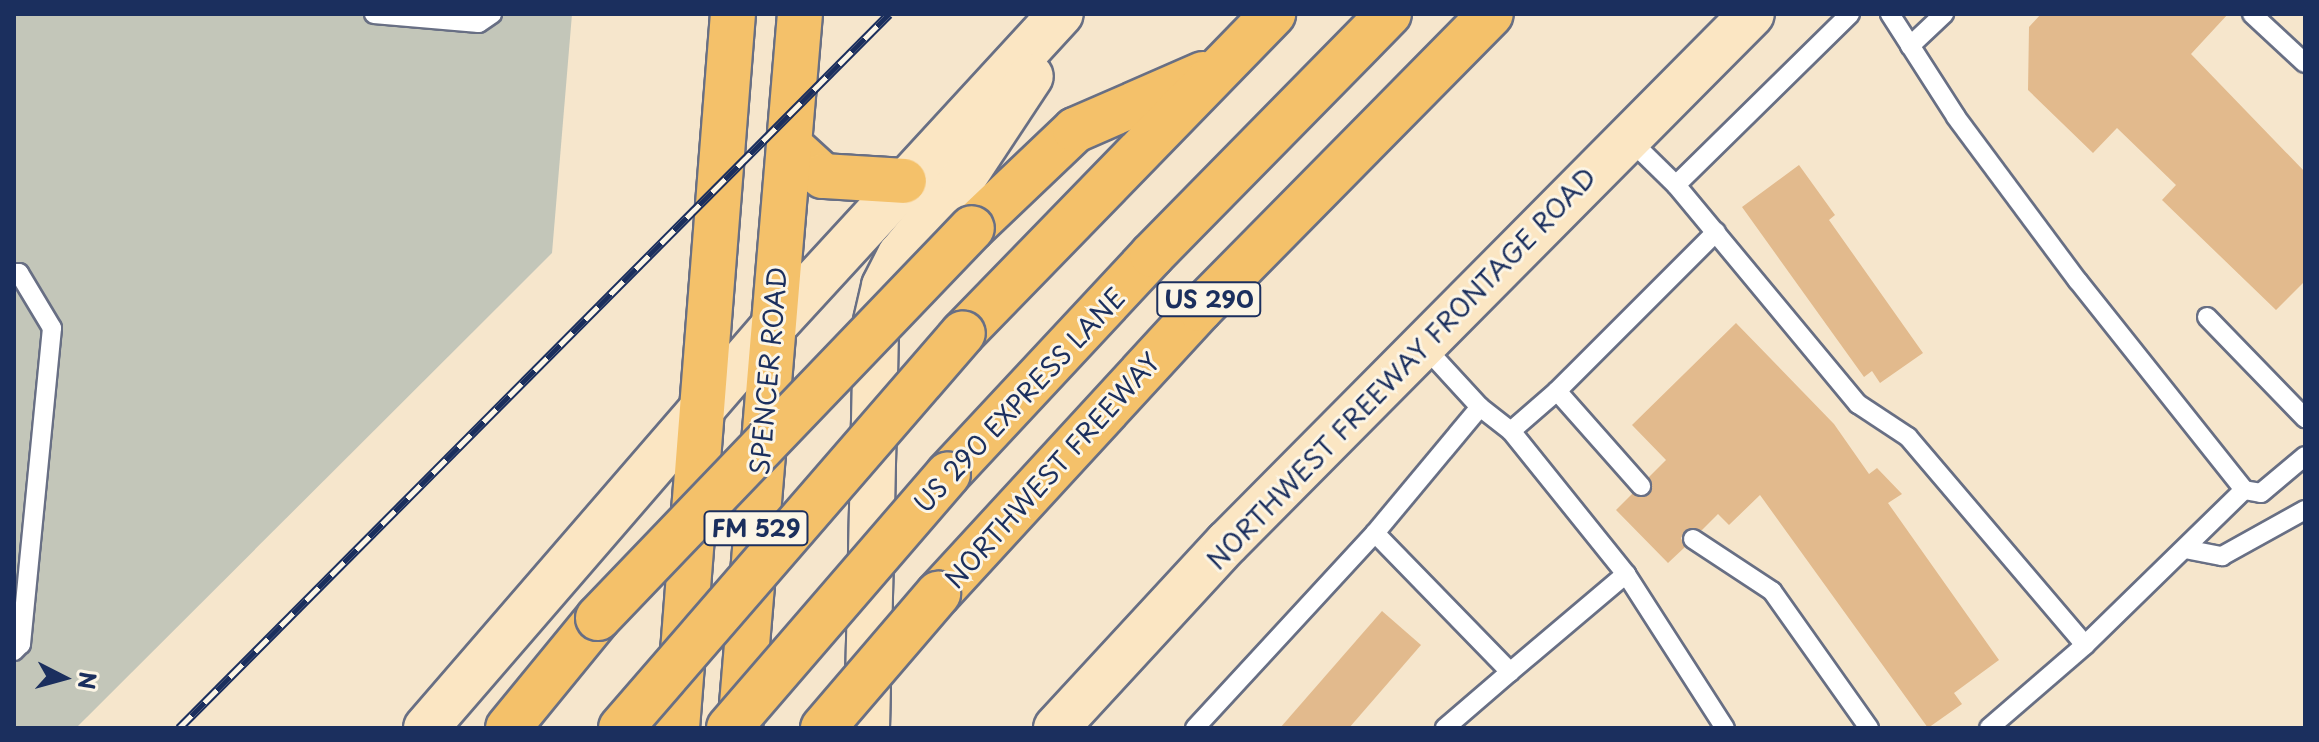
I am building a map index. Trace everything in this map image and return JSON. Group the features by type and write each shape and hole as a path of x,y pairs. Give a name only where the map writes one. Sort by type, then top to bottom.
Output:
{"main road":[{"name":"FM 529","path":"677,728 733,14"},
{"name":"SPENCER ROAD","path":"740,728 771,329 800,14"},
{"path":"426,728 771,329 1061,14"},
{"path":"867,728 876,321 884,286 913,236 963,179 1073,14"},
{"path":"621,728 963,333 1273,14"},
{"name":"US 290 EXPRESS LANE","path":"729,728 948,474 1152,255 1389,14"},
{"name":"NORTHWEST FREEWAY","path":"823,728 938,594 1200,309 1491,14"},
{"name":"NORTHWEST FREEWAY FRONTAGE ROAD","path":"1056,728 1422,344 1752,14"},
{"path":"508,728 598,618 972,228 1075,130 1223,65"},
{"path":"789,145 823,176 904,181"}],"lane":[{"path":"374,14 479,23 492,14"},
{"path":"1676,185 1850,14"},
{"path":"1890,14 2078,281 2244,490 2261,493 2305,456"},
{"path":"1910,46 1944,14"},
{"path":"2252,14 2305,63"},
{"path":"1627,137 1676,185 1858,404 1908,437 2085,645"},
{"path":"1511,431 1557,391 1716,232"},
{"path":"14,273 19,273 52,328 21,644 14,651"},
{"path":"2207,317 2305,418"},
{"path":"1422,344 1480,407 1511,431 1626,574 1725,728"},
{"path":"1557,391 1641,486"},
{"path":"1195,728 1375,533 1480,407"},
{"path":"1989,728 2085,645 2244,490"},
{"path":"2185,549 2222,556 2305,510"},
{"path":"1375,533 1510,672"},
{"path":"1693,539 1772,591 1869,728"},
{"path":"1445,728 1626,574"}],"shaded area":[{"path":"14,14 572,14 552,253 76,728 14,728"}],"building":[{"path":"2041,14 2228,14 2191,54 2305,172 2305,281 2276,310 2162,200 2176,185 2117,128 2093,153 2028,90 2029,27"},
{"path":"1799,165 1835,215 1829,220 1923,353 1880,383 1872,371 1864,377 1742,207"},
{"path":"1736,323 1834,424 1869,474 1877,468 1902,494 1888,503 1999,660 1954,693 1962,704 1928,728 1760,495 1729,525 1718,514 1702,530 1687,529 1681,538 1685,547 1668,563 1616,510 1632,494 1649,494 1649,477 1666,460 1632,425"},
{"path":"1382,611 1421,645 1349,728 1280,728"}],"railway":[{"path":"179,728 889,14"}]}
